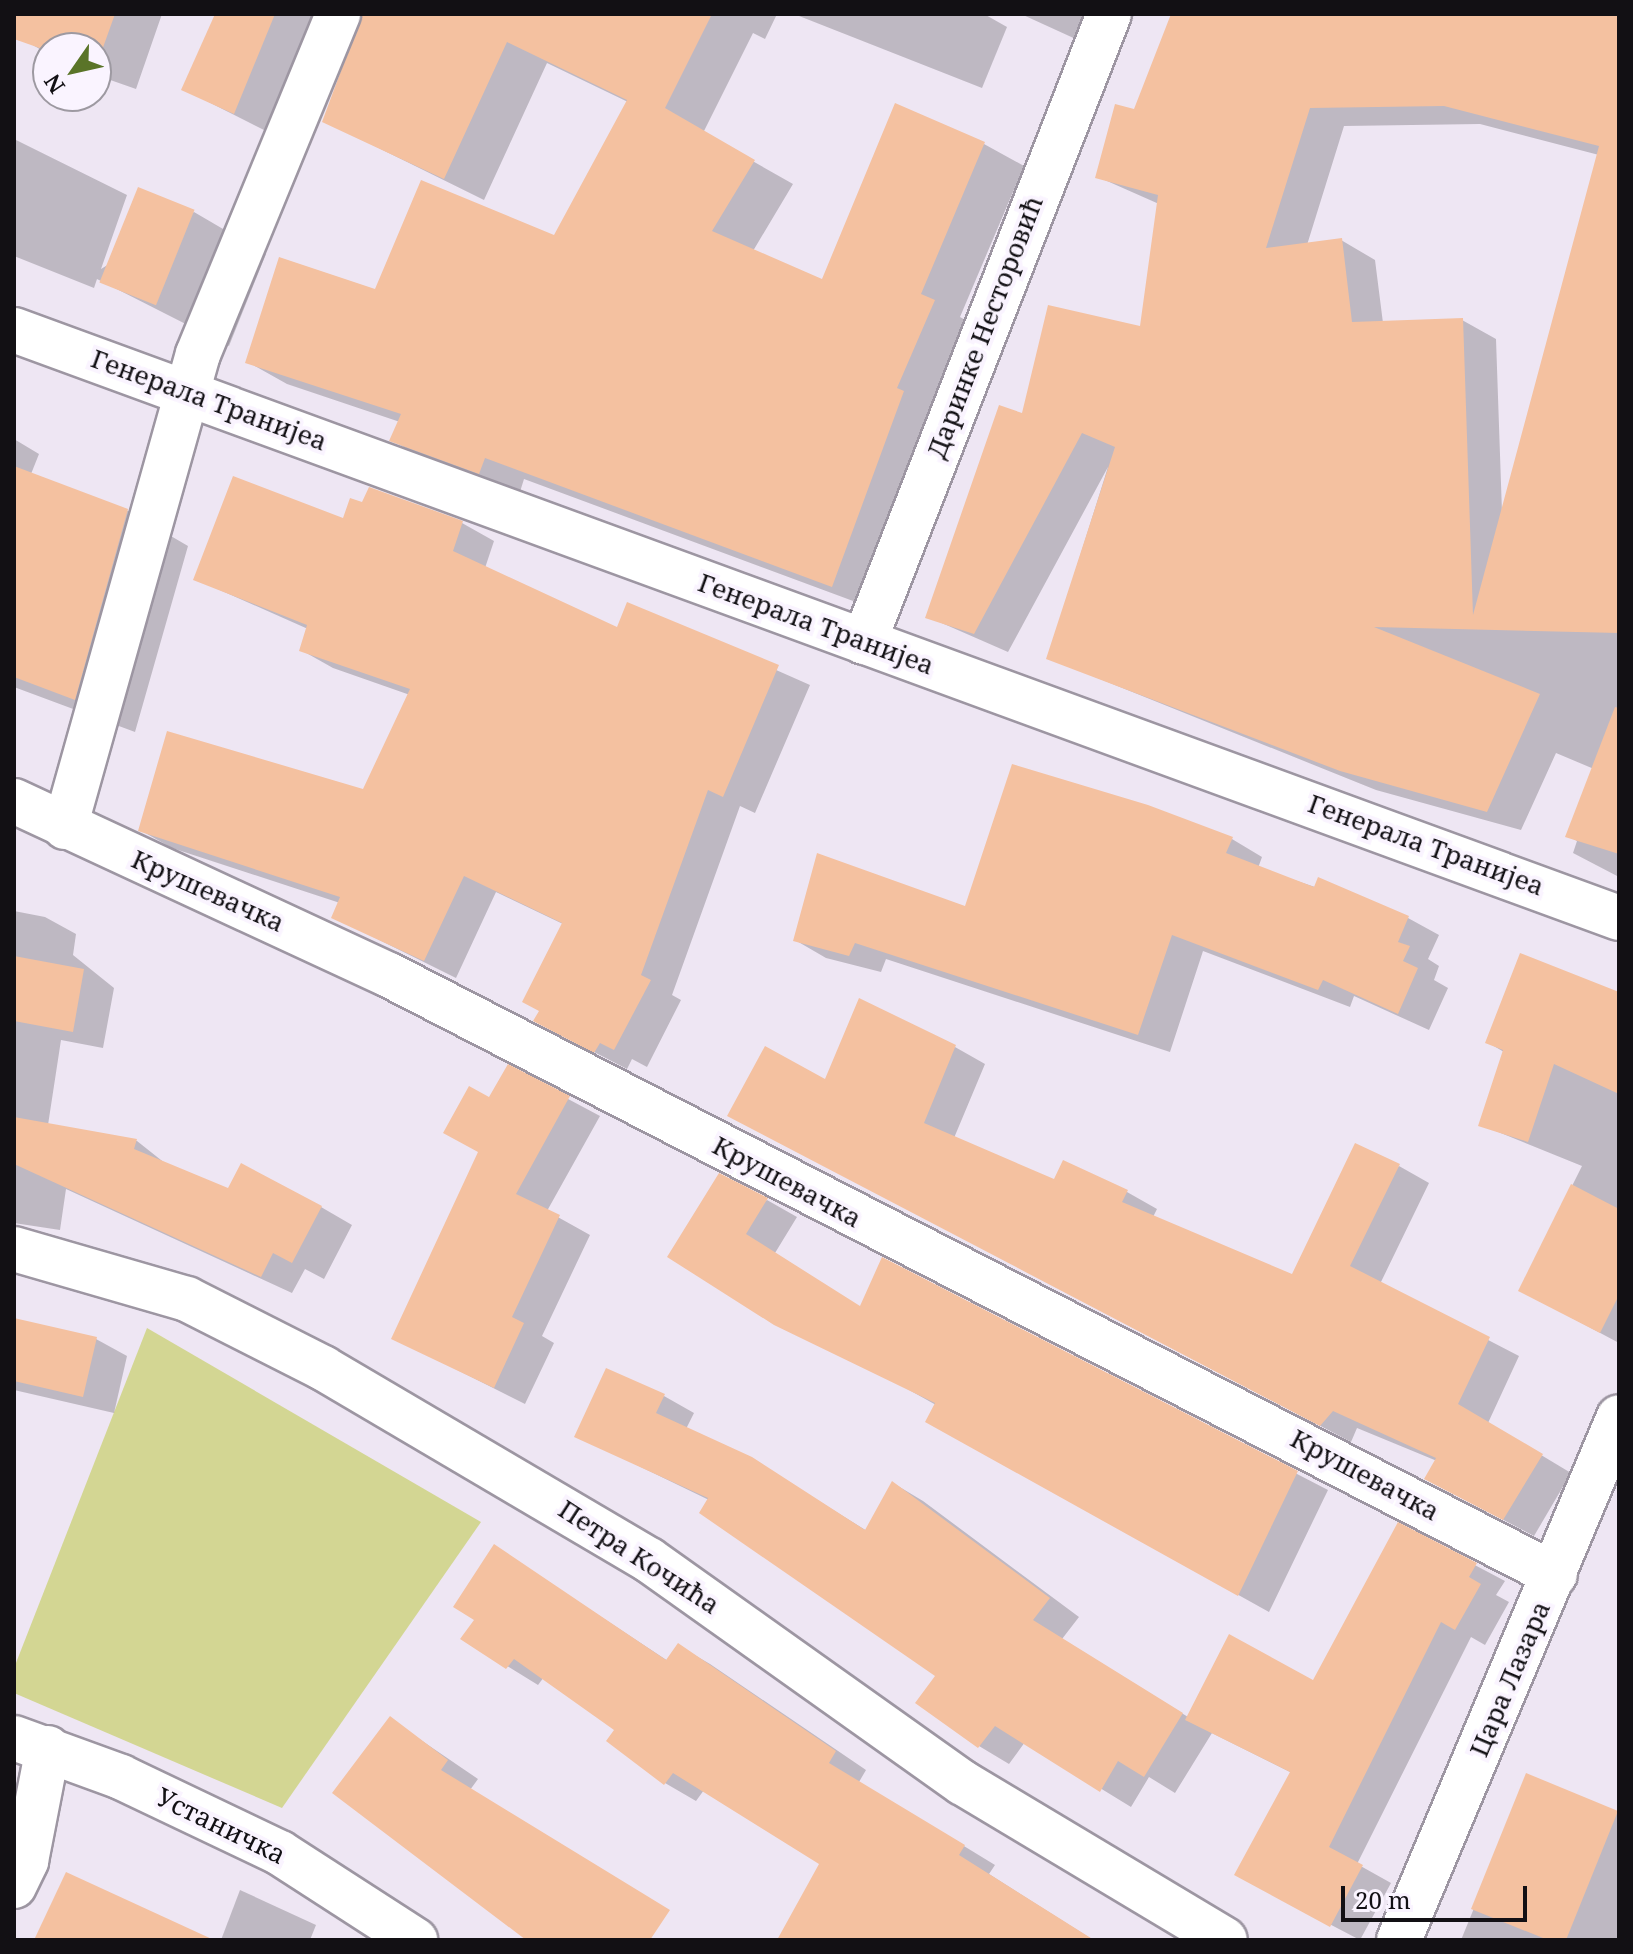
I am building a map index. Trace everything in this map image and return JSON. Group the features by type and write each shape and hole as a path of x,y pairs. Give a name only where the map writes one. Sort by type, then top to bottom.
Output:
{"street":[{"path":"65,827 189,390 259,196 338,14"},
{"name":"Даринке Несторовић","path":"864,642 1109,14"},
{"name":"Генерала Транијеа","path":"14,330 189,390 864,642 1619,918"},
{"name":"Крушевачка","path":"14,801 389,975 1555,1575"},
{"name":"Петра Кочића","path":"14,1249 187,1299 323,1368 649,1560 963,1783 1225,1940"},
{"name":"Цара Лазара","path":"1399,1940 1619,1417"},
{"path":"14,1886 26,1861 31,1743"},
{"name":"Устаничка","path":"31,1743 280,1853 415,1940"}],"green space":[{"path":"147,1328 481,1522 282,1808 14,1693 14,1668"}],"building":[{"path":"14,14 115,14 109,32 32,32 32,45 14,39"},
{"path":"215,14 275,14 234,114 181,90"},
{"path":"362,14 712,14 665,108 755,160 712,231 822,279 895,103 985,142 921,294 935,300 897,388 904,391 832,587 485,458 479,474 389,441 401,414 245,363 279,257 375,289 421,180 554,235 627,100 507,42 444,179 322,122"},
{"path":"1171,14 1619,14 1619,633 1374,627 1540,694 1487,812 1340,771 1046,659 1115,447 1082,433 974,634 925,618 999,405 1022,413 1048,305 1140,326 1158,195 1095,178 1115,104 1134,109","holes":["1444,106 1599,146 1473,615 1463,318 1352,322 1342,238 1266,248 1310,108"]},
{"path":"138,187 195,210 156,305 99,282"},
{"path":"14,466 128,509 75,700 14,677"},
{"path":"233,476 343,518 350,498 362,502 369,487 463,521 453,551 617,627 627,602 779,665 723,797 708,790 641,975 651,980 614,1050 600,1043 594,1053 533,1021 539,1011 522,1002 562,923 464,876 424,961 331,918 340,897 138,831 167,731 363,789 410,689 299,651 307,625 193,580"},
{"path":"1615,707 1619,708 1619,854 1565,837"},
{"path":"1012,764 1148,805 1233,837 1226,853 1314,887 1318,877 1409,916 1398,942 1410,946 1403,961 1418,968 1398,1014 1323,980 1318,990 1172,935 1138,1035 855,943 849,956 793,941 817,853 965,906"},
{"path":"1520,953 1619,992 1619,1094 1554,1064 1528,1142 1478,1126 1503,1050 1485,1043"},
{"path":"14,956 84,969 73,1032 14,1021"},
{"path":"859,998 956,1045 924,1123 1054,1179 1063,1160 1128,1190 1122,1202 1292,1274 1355,1143 1400,1164 1350,1266 1490,1337 1458,1404 1543,1454 1503,1520 1424,1479 1436,1458 1333,1411 1320,1426 727,1116 765,1046 825,1079"},
{"path":"508,1064 570,1096 516,1194 560,1215 512,1317 524,1323 494,1388 391,1339 478,1152 443,1133 469,1086 489,1097"},
{"path":"14,1117 137,1139 134,1149 228,1188 241,1163 322,1206 292,1263 273,1253 261,1277 14,1164"},
{"path":"719,1173 768,1198 746,1234 860,1306 882,1257 1298,1471 1238,1596 925,1422 935,1403 774,1325 667,1257"},
{"path":"1571,1184 1619,1209 1619,1295 1600,1333 1518,1291"},
{"path":"14,1318 97,1337 83,1397 14,1381"},
{"path":"606,1368 665,1394 656,1413 752,1457 865,1530 892,1481 1050,1598 1033,1620 1183,1713 1144,1777 1118,1761 1100,1792 995,1726 978,1748 915,1703 935,1676 699,1513 708,1498 574,1437"},
{"path":"1398,1522 1477,1563 1469,1577 1481,1584 1455,1630 1441,1622 1329,1847 1363,1865 1330,1927 1234,1875 1290,1772 1185,1720 1229,1634 1313,1680"},
{"path":"494,1544 666,1660 678,1643 836,1751 829,1763 965,1845 959,1855 1094,1940 777,1940 819,1864 673,1773 664,1785 606,1741 614,1730 514,1659 506,1669 460,1639 474,1620 453,1607"},
{"path":"390,1716 448,1760 441,1770 670,1910 650,1940 526,1940 332,1793"},
{"path":"1526,1773 1618,1811 1566,1940 1548,1940 1471,1909"},
{"path":"66,1872 214,1940 34,1940"}]}
